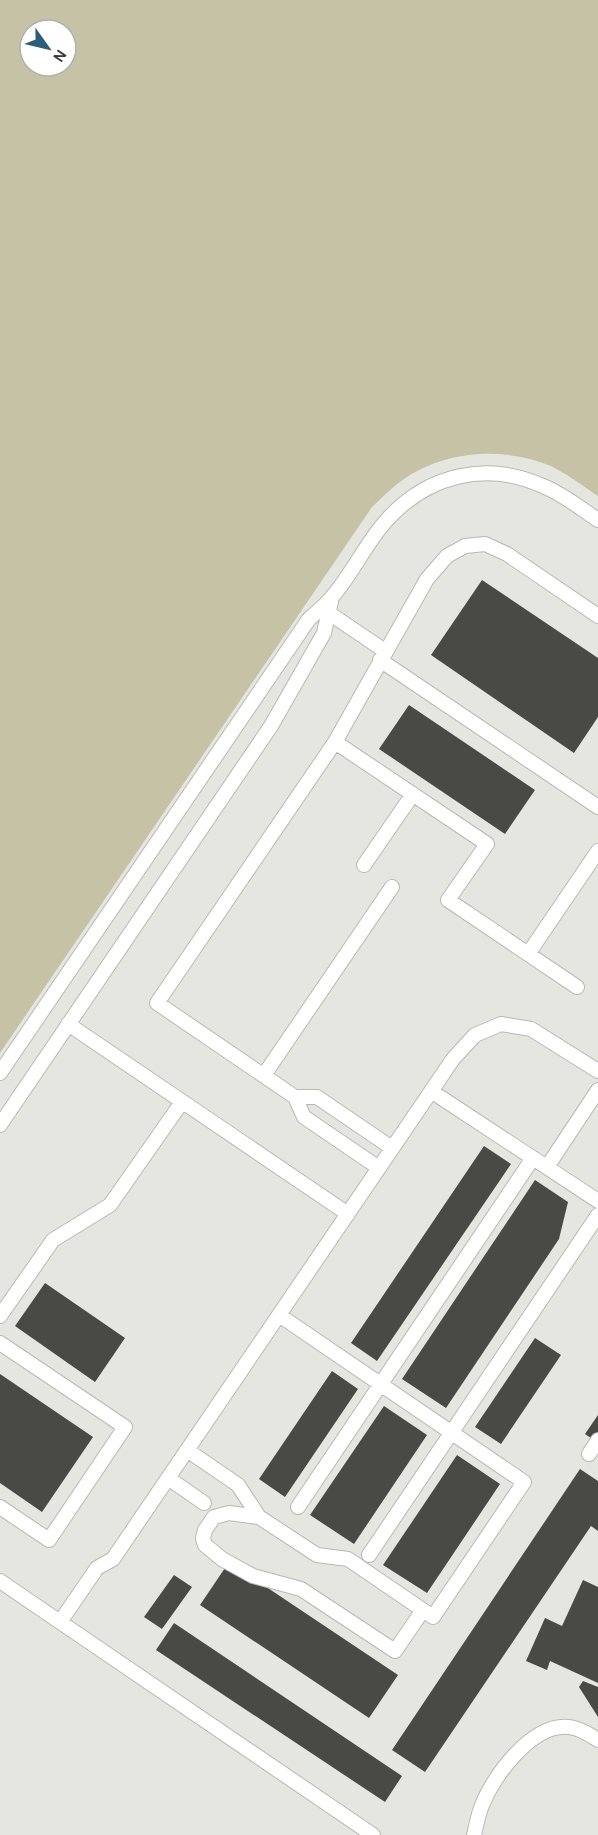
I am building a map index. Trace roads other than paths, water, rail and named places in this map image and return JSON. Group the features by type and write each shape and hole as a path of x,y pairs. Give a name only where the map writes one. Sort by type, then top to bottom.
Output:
{"lane":[{"path":"0,1125 271,726 324,633 325,610 332,597 384,523 414,495 449,478 473,474 519,477 544,486 598,520"},
{"path":"379,1168 304,1117 295,1097 157,1003 335,742 426,579 447,556 465,546 485,544 507,554 598,616"},
{"path":"325,610 382,655 598,807"},
{"path":"0,1072 309,619 325,610"},
{"path":"335,742 487,844 448,900 577,987"},
{"path":"364,866 413,794"},
{"path":"528,954 598,851"},
{"path":"264,1076 392,887"},
{"path":"68,1024 348,1214"},
{"path":"60,1622 97,1568 113,1559 431,1090 453,1059 475,1035 501,1024 531,1029 598,1071"},
{"path":"431,1090 598,1201"},
{"path":"547,1167 598,1090"},
{"path":"295,1097 317,1097 392,1148"},
{"path":"0,1316 53,1240 110,1205 182,1102"},
{"path":"298,1507 533,1158"},
{"path":"369,1555 598,1215"},
{"path":"187,1450 238,1485 259,1517 317,1555 348,1559 433,1617 524,1482 279,1315"},
{"path":"0,1343 125,1427 48,1540 0,1507"},
{"path":"588,1454 598,1440"},
{"path":"168,1478 204,1503"},
{"path":"259,1517 229,1513 214,1517 205,1530 203,1538 205,1545 222,1559 253,1576 301,1589 395,1651 423,1610"},
{"path":"0,1581 373,1835"},
{"path":"474,1835 481,1808 492,1785 528,1742 550,1728 569,1727 586,1732 598,1740"}]}
